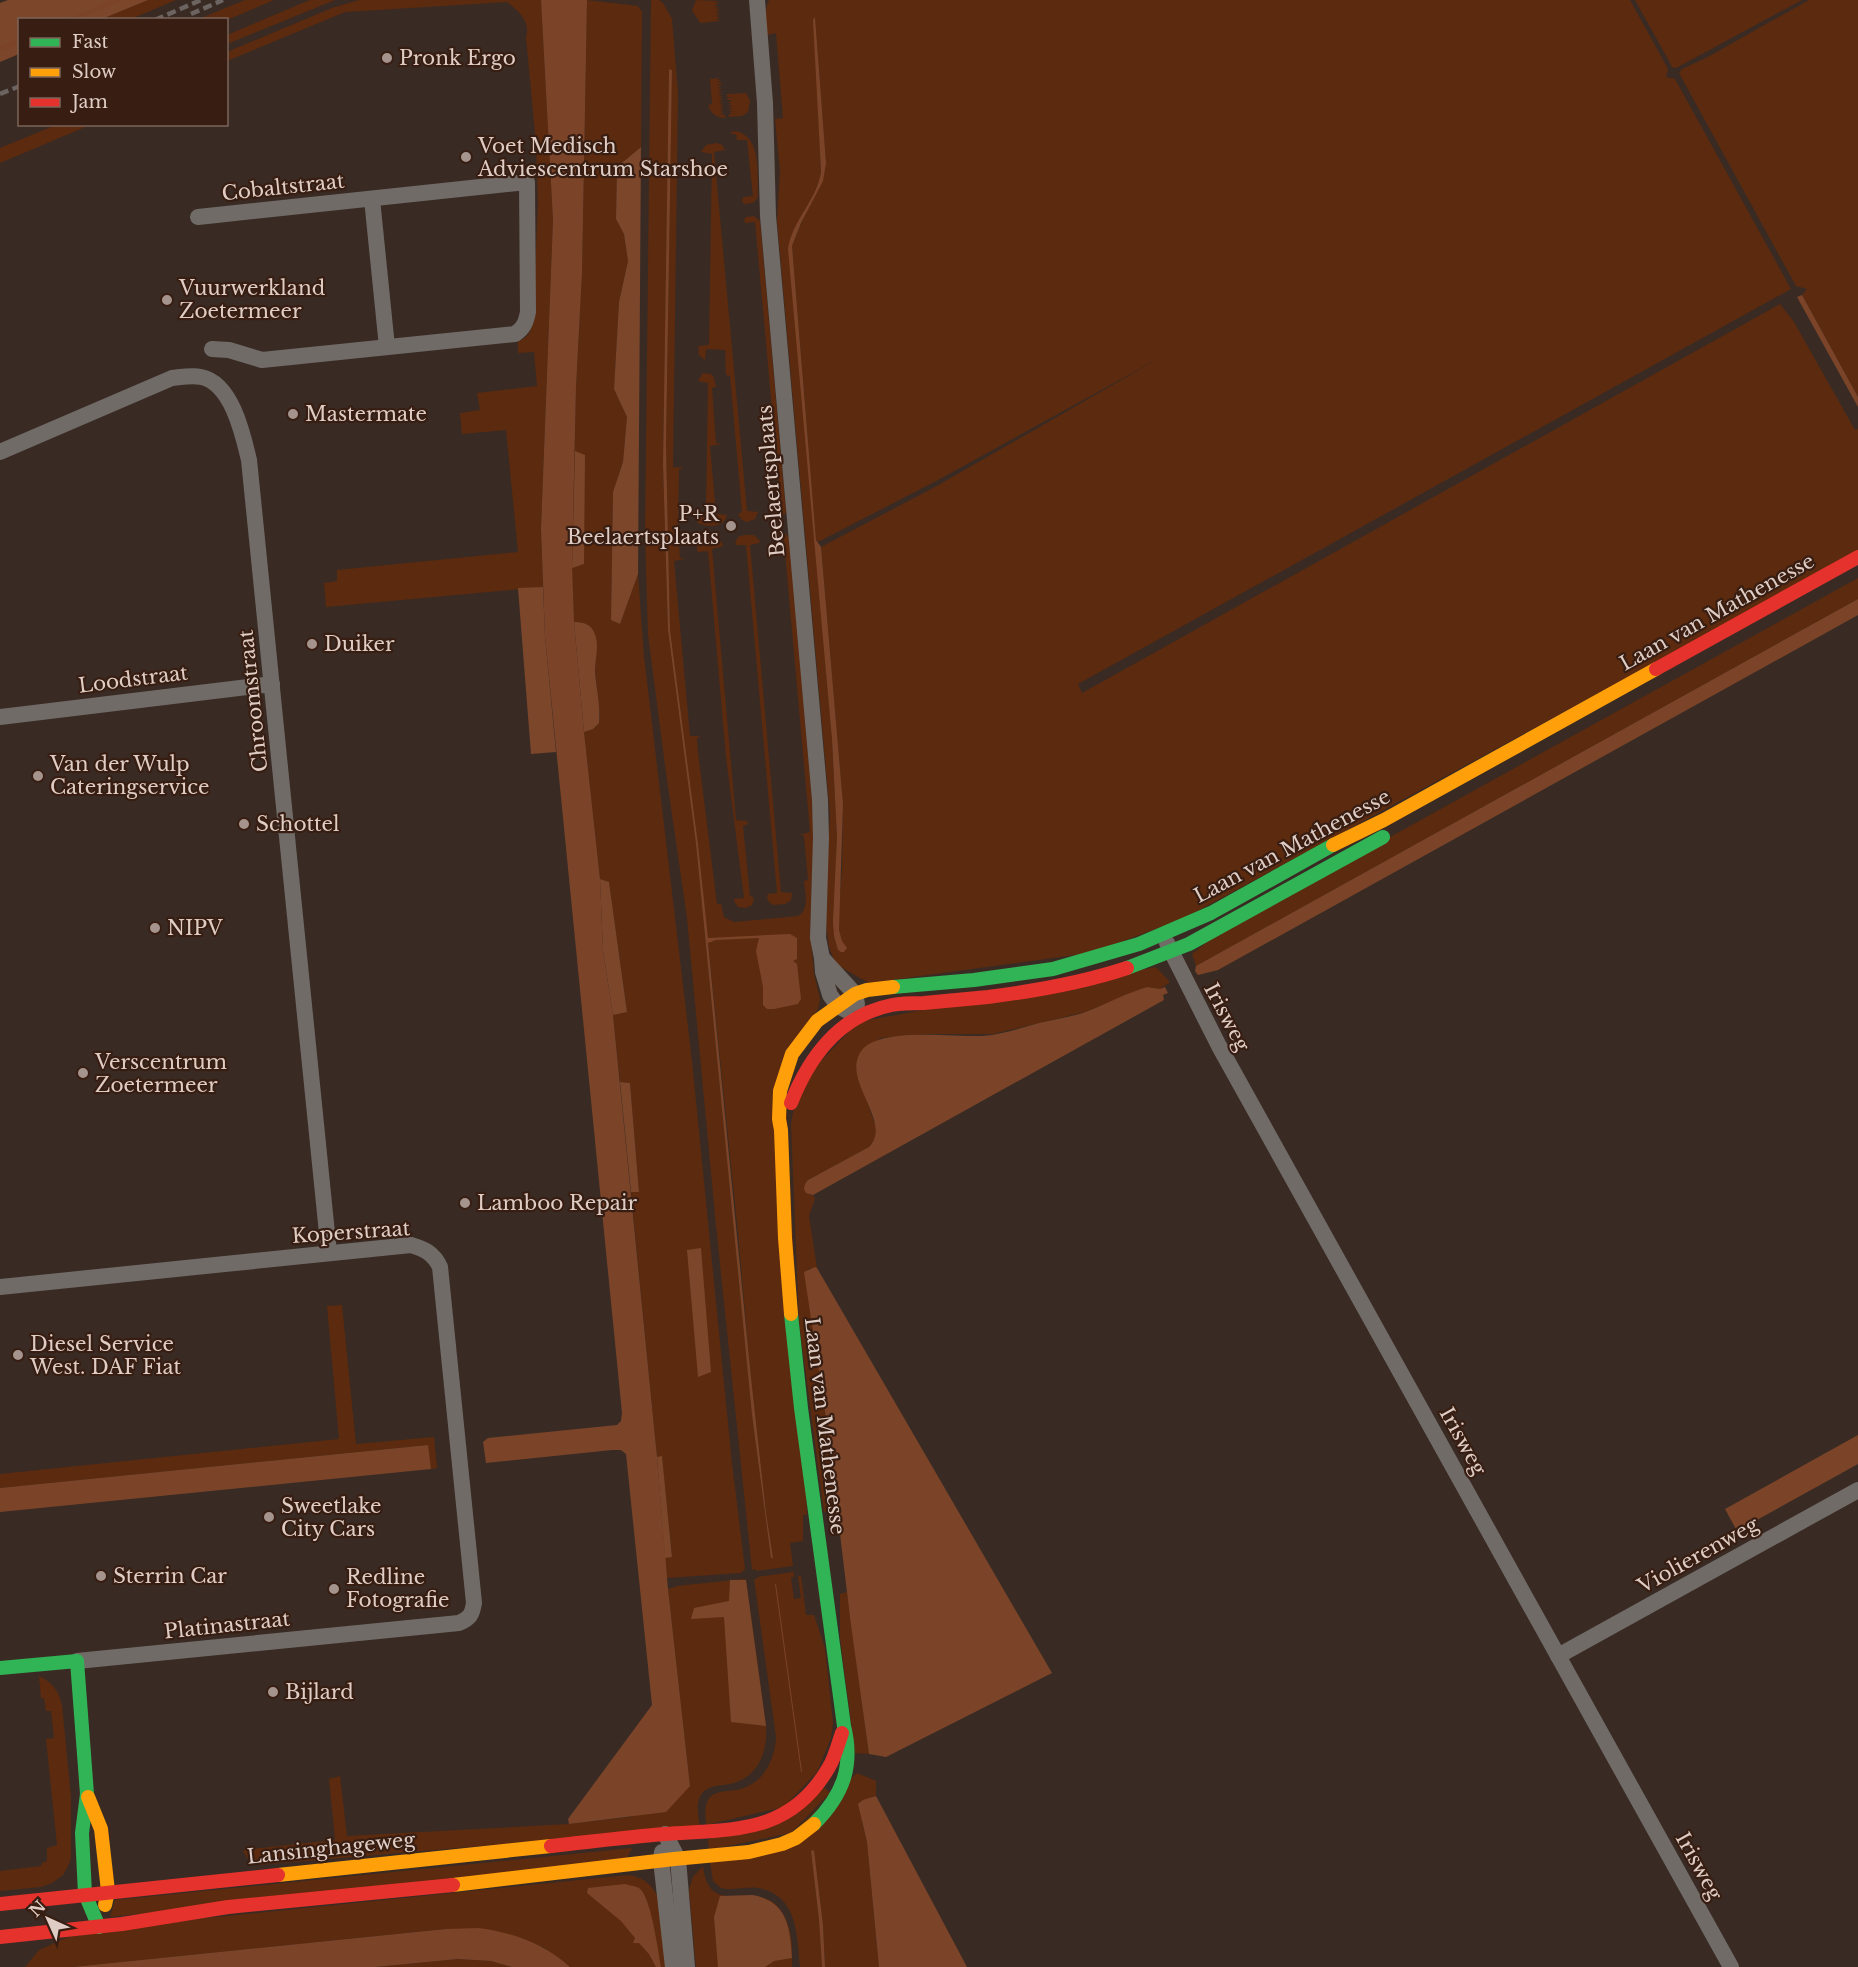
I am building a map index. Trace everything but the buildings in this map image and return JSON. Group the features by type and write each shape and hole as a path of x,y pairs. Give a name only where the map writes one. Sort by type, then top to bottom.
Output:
{"street":[{"name":"Beelaertsplaats","path":"757,0 766,108 768,216 821,806 817,926 826,984 838,1006"},
{"name":"Cobaltstraat","path":"198,217 527,182 528,312 522,329 515,334 262,360 229,350 212,349"},
{"name":"Cobaltstraat","path":"372,199 387,347"},
{"name":"Chroomstraat","path":"0,452 172,378 203,377 216,385 236,415 244,436 249,460 329,1253"},
{"name":"Laan van Mathenesse","path":"661,1860 760,1851 796,1838 824,1815 839,1791 846,1773 849,1751 807,1454 790,1303 779,1119 780,1091 792,1054 817,1021 855,994 867,990 974,980 1053,969 1163,934 1211,913 1308,858 1384,820 1858,556"},
{"name":"Loodstraat","path":"0,717 272,684"},
{"name":"Laan van Mathenesse","path":"781,1130 806,1066 838,1029 858,1016 892,1005 1004,995 1056,986 1094,977 1170,952 1190,944 1398,828"},
{"name":"Irisweg","path":"1163,934 1219,1046 1731,1967"},
{"path":"822,958 855,994 858,1016"},
{"path":"838,1006 858,1016"},
{"name":"Koperstraat","path":"0,1287 411,1245 428,1251 441,1267 474,1603 472,1614 468,1619 459,1623"},
{"name":"Violierenweg","path":"1558,1656 1858,1490"},
{"name":"Platinastraat","path":"0,1668 459,1623"},
{"path":"77,1660 87,1794 82,1833 85,1894 99,1927"},
{"name":"Laan van Mathenesse","path":"665,1834 703,1833 761,1825 783,1816 806,1800 830,1767 844,1726"},
{"path":"87,1794 100,1829 108,1891 99,1927"},
{"path":"665,1834 678,1859 687,1967"},
{"path":"665,1834 661,1860 673,1967"},
{"name":"Lansinghageweg","path":"0,1904 665,1834"},
{"path":"0,1937 99,1927 228,1907 625,1866 661,1860"}],"shaded area":[{"path":"8,0 148,0 104,18 18,18 18,54 0,62 0,3"},
{"path":"148,0 176,0 133,18 104,18"},
{"path":"245,0 274,0 228,20 201,18"},
{"path":"310,0 335,0 228,44 228,35"},
{"path":"359,0 541,0 553,220 541,529 543,587 326,607 324,583 337,581 337,570 518,552 506,430 462,434 460,413 480,410 477,393 537,386 534,352 518,353 518,341 530,332 532,324 538,203 536,144 525,21 507,2 345,12 228,61 228,52 332,8"},
{"path":"541,0 587,0 582,273 576,387 572,563 574,622 600,879 603,951 613,1015 668,1589 690,1786 666,1812 569,1824 568,1819 652,1705 626,1454 621,1450 612,1450 486,1463 483,1442 488,1438 617,1425 621,1421 622,1413 545,636 541,529 553,220"},
{"path":"587,0 638,6 642,12 641,147 617,167 616,219 624,234 628,261 619,302 614,389 627,417 623,462 613,492 611,620 620,624 638,574 644,656 692,1061 732,1463 745,1569 741,1573 667,1578 665,1558 672,1556 662,1457 657,1457 631,1192 639,1192 630,1083 620,1082 613,1015 627,1011 609,882 600,879 584,732 593,729 599,723 600,714 595,671 596,656 582,622 574,622 572,568 576,387 582,273"},
{"path":"651,0 659,0 672,19 678,93 673,467 684,468 679,470 678,533 680,558 685,559 674,561 690,736 701,736 697,738 698,752 717,904 721,904 724,917 734,922 798,916 805,905 804,881 808,880 804,836 800,835 810,832 784,541 773,540 776,533 781,532 790,539 814,825 810,930 814,974 820,999 818,1009 784,1061 807,1515 803,1515 803,1541 790,1543 793,1566 756,1571 756,1569 752,1570 687,918 648,635 645,534","holes":["672,69 666,445 670,630 698,844 750,1368 773,1558 771,1558 752,1415 696,844 668,630 663,464 669,70"]},
{"path":"696,0 719,1 714,3 719,3 714,6 719,7 715,8 719,10 715,11 720,13 715,14 720,14 716,16 720,18 716,19 720,21 700,23 692,10"},
{"path":"769,0 1630,0 1668,69 1666,77 1675,79 1791,289 1078,684 1082,693 1780,304 1794,322 1855,430 1858,429 1858,552 1183,919 1090,953 869,983 837,965 829,947 825,917 830,814 777,220 780,171 775,119 783,118 776,33 767,35 765,12","holes":["814,18 826,163 819,181 821,171","813,194 792,246 816,540 818,542 938,480 1163,356 935,487 821,547 843,804 839,907 839,930 842,941 834,936 837,837 832,739 790,240"]},
{"path":"1635,0 1802,0 1676,68 1672,67"},
{"path":"1809,0 1858,0 1858,397 1802,295 1807,289 1796,286 1679,73 1682,69"},
{"path":"815,17 826,163 823,181 792,246 816,540 821,547 843,804 839,930 847,948 844,952 838,950 834,936 837,837 832,739 788,249 790,238 815,191 821,171 813,20"},
{"path":"669,69 672,70 666,445 670,630 708,938 790,934 797,938 797,959 793,961 797,964 801,999 798,1004 774,1009 767,1009 763,1005 763,987 756,951 759,938 716,940 708,943 750,1368 773,1558 771,1558 752,1415 696,844 668,630 663,464"},
{"path":"721,78 717,82 722,84 717,85 722,86 718,90 722,91 718,93 723,94 718,96 723,96 719,98 723,99 719,101 723,102 719,104 724,104 719,106 724,107 720,111 724,112 720,114 725,115 725,118 714,115 708,105 712,104 710,79"},
{"path":"746,93 750,101 748,112 742,116 729,117 729,114 733,114 729,112 733,111 728,110 733,108 728,108 732,106 728,104 732,103 728,103 732,100 727,98 732,97 727,97 727,94"},
{"path":"54,126 88,126 0,163 0,148"},
{"path":"736,131 750,141 756,158 758,196 755,201 745,204 742,202 743,197 753,196 747,140 737,140 736,134 731,134"},
{"path":"717,143 725,150 714,152 747,511 758,512 755,519 747,522 742,520 738,514 742,512 730,376 726,375 725,350 706,349 705,360 700,356 698,350 699,346 709,345 712,154 701,152 706,145"},
{"path":"641,147 638,574 620,624 611,620 613,492 623,462 627,417 614,389 619,302 628,261 624,234 616,219 617,167"},
{"path":"754,216 760,221 786,512 778,519 772,517 770,511 781,508 755,222 745,223 744,220 746,217"},
{"path":"1802,295 1858,397 1858,407 1797,297"},
{"path":"703,373 711,374 716,387 712,388 716,443 721,444 710,446 716,514 727,515 723,522 711,526 702,525 696,520 696,513 706,513 708,383 698,381"},
{"path":"575,451 585,455 584,564 572,568"},
{"path":"754,535 760,541 750,545 781,892 792,893 791,900 785,904 773,905 768,901 767,896 777,893 746,545 735,544 738,537"},
{"path":"717,538 723,546 712,549 736,820 747,821 748,824 743,826 750,896 754,898 752,905 746,908 738,907 734,901 734,899 744,898 726,757 708,551 698,552 697,550 697,544 701,540"},
{"path":"1858,578 1858,599 1196,966 1192,954 1222,930"},
{"path":"543,587 545,636 556,752 531,754 518,588"},
{"path":"1858,599 1858,615 1218,970 1198,975 1195,971 1196,966"},
{"path":"574,622 588,625 597,641 595,671 599,723 593,729 584,732"},
{"path":"600,879 609,882 627,1012 613,1015 603,951"},
{"path":"1156,967 1170,982 1160,989 1147,987 1085,1012 993,1034 930,1034 880,1038 856,1069 876,1128 875,1139 869,1147 808,1180 810,1194 815,1198 809,1216 817,1268 808,1269 840,1537 836,1529 834,1530 828,1511 824,1512 799,1322 791,1124 795,1101 803,1080 858,1022"},
{"path":"1147,987 1160,989 1165,987 1168,993 1163,995 1164,1000 813,1195 806,1193 804,1189 808,1180 869,1147 875,1137 872,1113 857,1074 857,1061 862,1050 871,1043 884,1038 900,1036 996,1034 1082,1013"},
{"path":"620,1082 630,1083 639,1192 631,1192"},
{"path":"701,1248 711,1372 698,1377 687,1250"},
{"path":"815,1267 1052,1673 886,1757 869,1754 826,1418 804,1272"},
{"path":"342,1305 356,1444 434,1437 437,1468 431,1469 427,1445 0,1488 0,1474 339,1439 327,1306"},
{"path":"1858,1435 1858,1464 1737,1531 1725,1509"},
{"path":"428,1445 431,1469 0,1512 0,1488"},
{"path":"662,1456 672,1557 665,1558 657,1457"},
{"path":"794,1572 794,1577 791,1577 794,1599 801,1598 798,1576 801,1576 806,1615 814,1615 825,1648 833,1723 831,1738 817,1772 784,1807 706,1825 706,1808 709,1798 716,1793 736,1790 753,1783 765,1771 773,1755 776,1737 754,1579"},
{"path":"730,1580 746,1580 766,1726 731,1722 724,1617 691,1619 694,1608 729,1601"},
{"path":"746,1580 766,1726 765,1745 759,1763 748,1776 740,1781 712,1787 701,1794 698,1806 700,1827 260,1865 247,1858 244,1853 243,1850 335,1840 329,1779 340,1776 347,1836 569,1824 630,1817 690,1786 668,1589"},
{"path":"776,1584 802,1772 801,1772"},
{"path":"847,1592 869,1754 855,1753 840,1637 840,1594"},
{"path":"39,1676 54,1688 62,1705 71,1797 71,1857 63,1875 52,1883 41,1887 0,1891 0,1871 41,1866 47,1861 47,1848 57,1845 46,1739 54,1738 51,1711 46,1711 44,1698 41,1698"},
{"path":"857,1773 876,1781 876,1796 872,1797 862,1822 867,1842 879,1967 825,1967 823,1925 814,1851 811,1851 822,1967 800,1967 793,1918 781,1899 771,1892 758,1888 721,1888 713,1881 710,1862 768,1855"},
{"path":"825,1788 830,1793 791,1833 709,1850 708,1840"},
{"path":"876,1796 967,1967 879,1967 867,1842 858,1804"},
{"path":"632,1848 626,1860 110,1917 115,1900"},
{"path":"814,1850 823,1925 825,1967 822,1967 811,1851"},
{"path":"703,1866 708,1884 716,1893 767,1899 779,1908 790,1930 792,1967 696,1967 689,1890 693,1877"},
{"path":"628,1875 642,1879 658,1898 665,1925 668,1967 570,1967 543,1947 446,1929 73,1967 25,1967 39,1950 68,1937 197,1919"},
{"path":"625,1884 639,1888 647,1901 661,1967 656,1967 649,1954 639,1943 633,1943 635,1938 621,1921 587,1893 588,1888"},
{"path":"752,1895 764,1898 780,1910 788,1926 792,1958 774,1961 765,1967 718,1967 714,1917 720,1896"},
{"path":"479,1928 528,1940 549,1951 570,1967 512,1967 491,1961 458,1959 375,1967 73,1967 446,1929"},
{"path":"458,1959 491,1961 512,1967 375,1967"}],"waterway":[{"path":"76,18 118,0"},
{"path":"0,49 18,42"}],"railway":[{"path":"160,18 201,0"},
{"path":"191,14 223,0"},
{"path":"0,94 18,87"}],"traffic: fast":[{"path":"1127,968 1189,944 1383,837"},
{"path":"893,987 974,980 1053,969 1139,944 1211,913 1333,845"},
{"path":"791,1314 801,1408 848,1754 847,1767 839,1791 814,1824"},
{"path":"0,1668 77,1661 87,1794 82,1833 85,1894 99,1927"}],"traffic: slow":[{"path":"1333,845 1384,820 1656,669"},
{"path":"791,1314 779,1119 780,1091 792,1054 817,1021 855,994 893,987"},
{"path":"88,1797 101,1829 108,1891 105,1905"},
{"path":"453,1885 749,1852 796,1838 814,1824"},
{"path":"278,1875 551,1846"}],"traffic: jam":[{"path":"1656,669 1858,557"},
{"path":"791,1103 807,1070 829,1040 842,1028 873,1010 892,1005 988,997 1041,989 1127,968"},
{"path":"551,1846 651,1835 736,1829 778,1817 814,1789 831,1763 842,1733"},
{"path":"0,1904 278,1875"},
{"path":"0,1937 122,1924 228,1907 453,1885"}],"place":[{"name":"Pronk Ergo","path":"387,58"},
{"name":"Voet Medisch Adviescentrum Starshoe","path":"466,157"},
{"name":"Vuurwerkland Zoetermeer","path":"167,300"},
{"name":"Mastermate","path":"293,414"},
{"name":"P+R Beelaertsplaats","path":"731,526"},
{"name":"Duiker","path":"312,644"},
{"name":"Van der Wulp Cateringservice","path":"38,776"},
{"name":"Schottel","path":"244,824"},
{"name":"NIPV","path":"155,928"},
{"name":"Verscentrum Zoetermeer","path":"83,1073"},
{"name":"Lamboo Repair","path":"465,1203"},
{"name":"Diesel Service West. DAF Fiat","path":"18,1355"},
{"name":"Sweetlake City Cars","path":"269,1517"},
{"name":"Sterrin Car","path":"101,1576"},
{"name":"Redline Fotografie","path":"334,1589"},
{"name":"Bijlard","path":"273,1692"}]}
